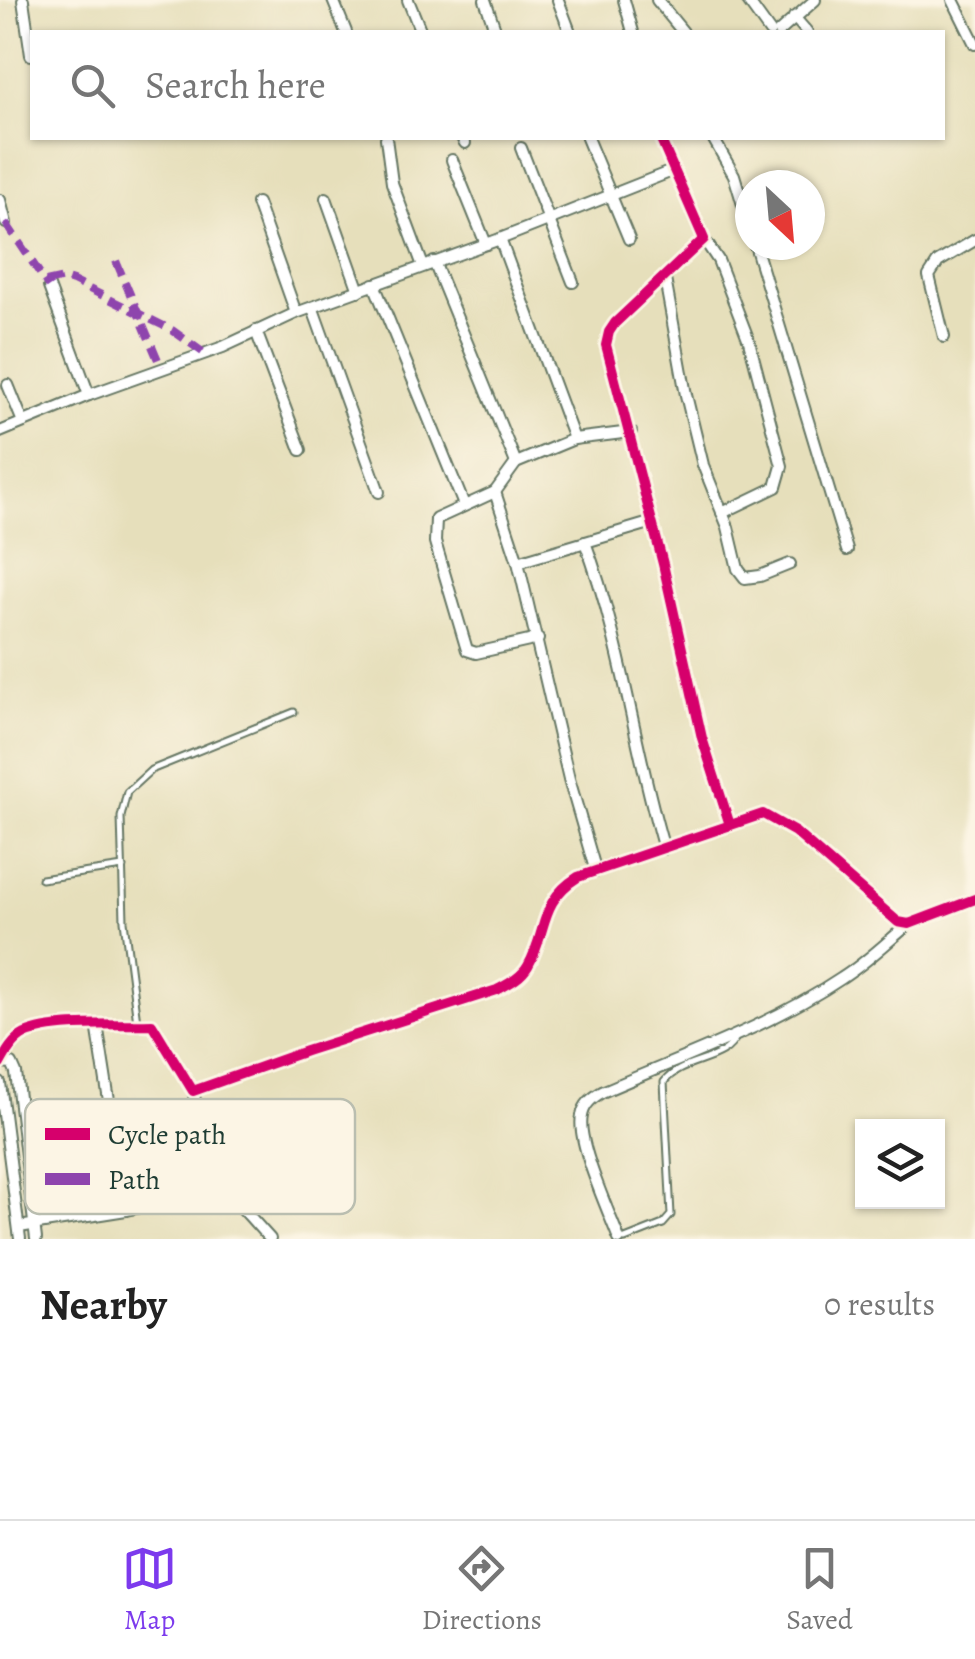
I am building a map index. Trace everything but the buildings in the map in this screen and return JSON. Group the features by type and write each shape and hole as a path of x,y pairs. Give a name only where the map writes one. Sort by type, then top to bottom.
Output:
{"street":[{"path":"23,0 30,47"},
{"path":"334,0 345,30"},
{"path":"408,0 420,30"},
{"path":"484,0 495,30"},
{"path":"558,0 569,30"},
{"path":"624,0 632,30"},
{"path":"657,0 681,30"},
{"path":"747,0 769,30"},
{"path":"781,30 814,0"},
{"path":"953,0 975,44"},
{"path":"794,17 805,30"},
{"path":"386,140 392,183 516,462"},
{"path":"589,140 629,239"},
{"path":"661,140 704,239 718,260 750,341 782,466 776,487 722,513"},
{"path":"714,140 735,178"},
{"path":"521,148 573,282"},
{"path":"452,160 486,244"},
{"path":"0,432 223,347 296,313 672,171"},
{"path":"326,198 359,291"},
{"path":"0,200 6,224"},
{"path":"257,204 296,313"},
{"path":"500,239 574,439"},
{"path":"704,239 608,332 608,358 631,432 702,738 730,825"},
{"path":"944,337 928,276 938,262 975,240"},
{"path":"760,260 847,550"},
{"path":"665,278 703,465 738,569 745,578 790,564"},
{"path":"374,284 464,505"},
{"path":"49,286 89,395"},
{"path":"313,309 379,492"},
{"path":"256,331 302,450"},
{"path":"8,384 23,422"},
{"path":"538,638 476,653 466,650 434,526 440,515 495,492 516,462 574,439 631,432"},
{"path":"495,492 518,562 569,779 596,872"},
{"path":"518,562 653,522"},
{"path":"585,542 599,579 664,849"},
{"path":"194,1091 497,990 516,980 528,966 554,896 578,878 763,814 794,832 898,922 909,924"},
{"path":"622,1239 583,1139 580,1127 584,1109 602,1092 777,1015 844,978 909,924 975,899"},
{"path":"98,1024 109,1099"},
{"path":"25,1147 16,1069 12,1064 0,1063 14,1042 26,1034 98,1024 152,1024 196,1099"},
{"path":"0,1083 20,1233 34,1225 101,1214"},
{"path":"0,1187 25,1182"},
{"path":"33,1214 36,1239"},
{"path":"247,1214 270,1239"}],"lane":[{"path":"138,1024 124,921 123,802 137,780 151,770 294,712"},
{"path":"41,879 123,868"},
{"path":"622,1239 663,1224 671,1215 664,1082 677,1070 726,1050 734,1044 738,1032"}],"marked path":[{"path":"6,223 49,287"},
{"path":"116,261 161,367"},
{"path":"46,282 64,278 73,281 172,330 204,353"}],"cycle path":[{"path":"661,140 704,239 615,323 606,345 663,564 702,738 730,825"},
{"path":"0,1064 17,1040 38,1030 70,1025 152,1024 193,1091 497,990 525,970 550,907 578,877 763,814 795,832 898,922 909,924 975,899"}]}
